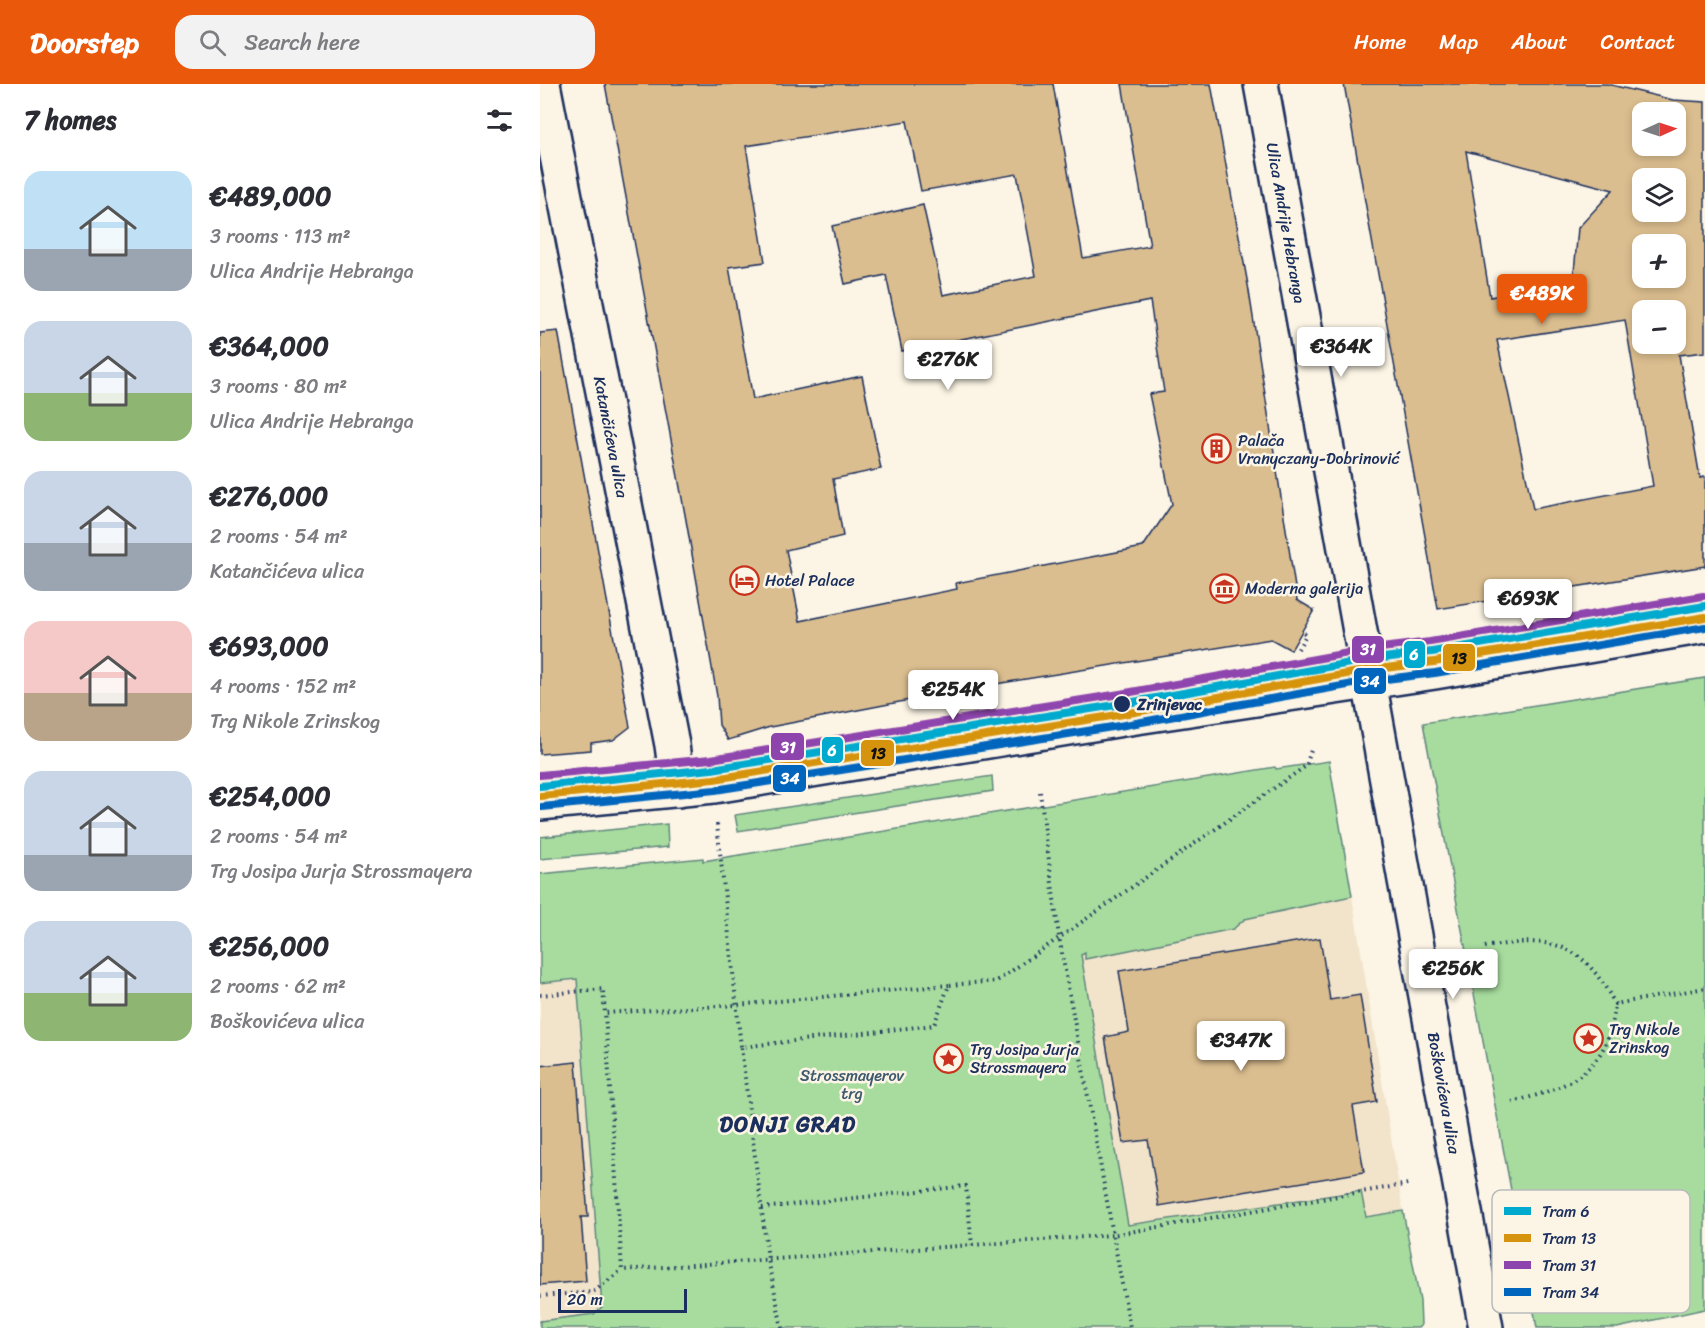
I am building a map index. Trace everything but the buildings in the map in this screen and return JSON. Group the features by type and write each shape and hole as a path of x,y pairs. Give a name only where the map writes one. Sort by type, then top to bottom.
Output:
{"street":[{"name":"Katančićeva ulica","path":"543,84 672,745 678,790"},
{"name":"Ulica Andrije Hebranga","path":"1261,84 1370,681"},
{"path":"540,803 678,790 1705,626"},
{"name":"Boškovićeva ulica","path":"1370,681 1486,1328"}],"path":[{"path":"1298,649 1306,635 1302,631"},
{"path":"605,1013 737,1005 997,981 1306,766 1311,750"},
{"path":"1041,792 1059,937 1130,1328"},
{"path":"717,812 718,846 741,1047 768,1259 782,1328"},
{"path":"1485,947 1521,941 1545,941 1564,948 1584,961 1597,975 1615,1004 1612,1030 1601,1053 1584,1070 1566,1086 1512,1102"},
{"path":"741,1047 934,1025 950,985"},
{"path":"1615,1004 1705,988"},
{"path":"540,995 603,989 622,1270"},
{"path":"540,1296 593,1292 622,1270 1113,1235 1408,1184"},
{"path":"762,1208 966,1186 972,1245"}],"shaded area":[{"path":"1352,896 1403,1211 1366,1217 1361,1191 1128,1225 1081,954"},
{"path":"577,979 602,1307 594,1314 540,1321 540,983"}],"green space":[{"name":"Trg Nikole Zrinskog","path":"1705,678 1705,1309 1690,1312 1690,1190 1511,1190 1423,723"},
{"name":"Strossmayerov trg","path":"1329,761 1352,896 1245,919 1233,929 1085,959 1085,953 1081,955 1128,1225 1361,1191 1366,1217 1403,1211 1420,1301 1421,1325 1418,1328 540,1328 540,1321 594,1314 602,1307 577,979 540,983 540,874 703,858 703,861 1275,767 1276,769"},
{"path":"992,776 993,791 738,831 735,815"},
{"path":"667,824 668,847 540,859 540,837"},
{"name":"Trg Nikole Zrinskog","path":"1534,1313 1686,1313 1617,1328 1537,1328"}],"tram line":[{"name":"31","path":"540,775 711,759 1120,694 1365,650 1430,642 1703,596"},
{"name":"6","path":"540,786 712,769 1122,704 1367,660 1432,652 1705,606"},
{"name":"13","path":"541,796 714,779 1124,714 1369,670 1434,662 1705,617"},
{"name":"34","path":"542,807 715,790 1125,725 1370,681 1435,673 1705,627"}],"place":[{"name":"Palača Vranyczany-Dobrinović","path":"1217,449"},
{"name":"Hotel Palace","path":"744,580"},
{"name":"Moderna galerija","path":"1224,588"},
{"name":"Zrinjevac","path":"1122,704"},
{"name":"Trg Nikole Zrinskog","path":"1588,1038"},
{"name":"Trg Josipa Jurja Strossmayera","path":"949,1058"}],"district":[{"name":"DONJI GRAD","path":"788,1124"}]}
